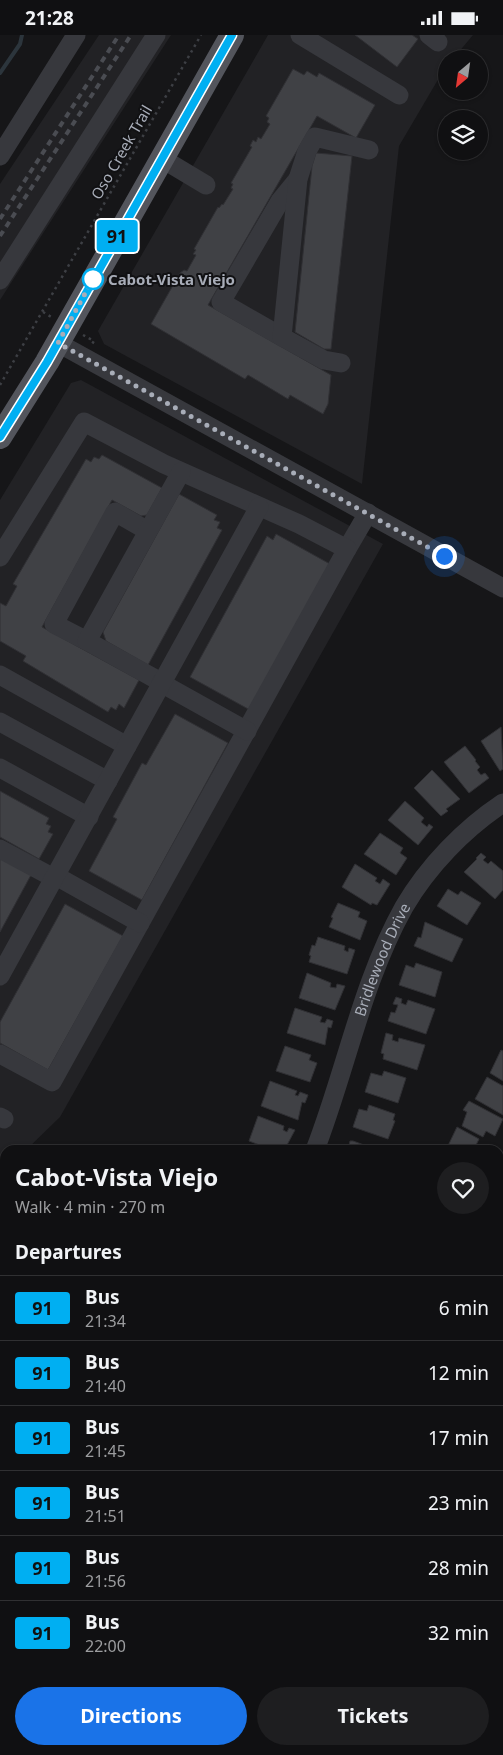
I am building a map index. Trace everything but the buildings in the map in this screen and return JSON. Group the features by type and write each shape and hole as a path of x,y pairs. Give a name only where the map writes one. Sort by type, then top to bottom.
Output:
{"main road":[{"path":"0,437 58,343 232,35"}],"street":[{"path":"0,156 76,35"},
{"path":"0,280 156,35"},
{"path":"300,35 399,95"},
{"path":"282,337 298,179 307,151 315,137 369,150"},
{"path":"161,158 206,185"},
{"path":"298,179 280,201 221,302 324,360 342,363"},
{"path":"58,343 503,588"},
{"path":"0,557 84,422 181,472 347,549"},
{"path":"87,641 181,472"},
{"path":"0,975 259,507"},
{"path":"148,531 115,512 54,624 247,731"},
{"path":"0,1053 52,1082 368,513"},
{"path":"2,682 127,746"},
{"path":"0,722 108,781"},
{"path":"0,768 89,817"},
{"name":"Bridlewood Drive","path":"317,1145 386,943 405,906 432,867 463,834 476,821 503,803"},
{"path":"0,849 140,923"}],"path":[{"name":"Oso Creek Trail","path":"0,385 201,35"}],"shaded area":[{"path":"99,35 171,35 0,300 0,184"},
{"path":"268,35 473,35 460,50 438,50 438,80 399,146 362,484 104,344 98,331"},
{"path":"81,380 383,544 60,1117 31,1145 0,1145 0,500 71,383"}],"waterway":[{"path":"0,73 20,44 22,35"}],"railway":[{"path":"0,219 119,35"},
{"path":"0,236 131,35"}],"bus line":[{"name":"91","path":"0,437 47,362 232,35"}],"place":[{"name":"Cabot-Vista Viejo","path":"93,279"}],"route":[{"path":"93,279 58,343 444,556"}]}
